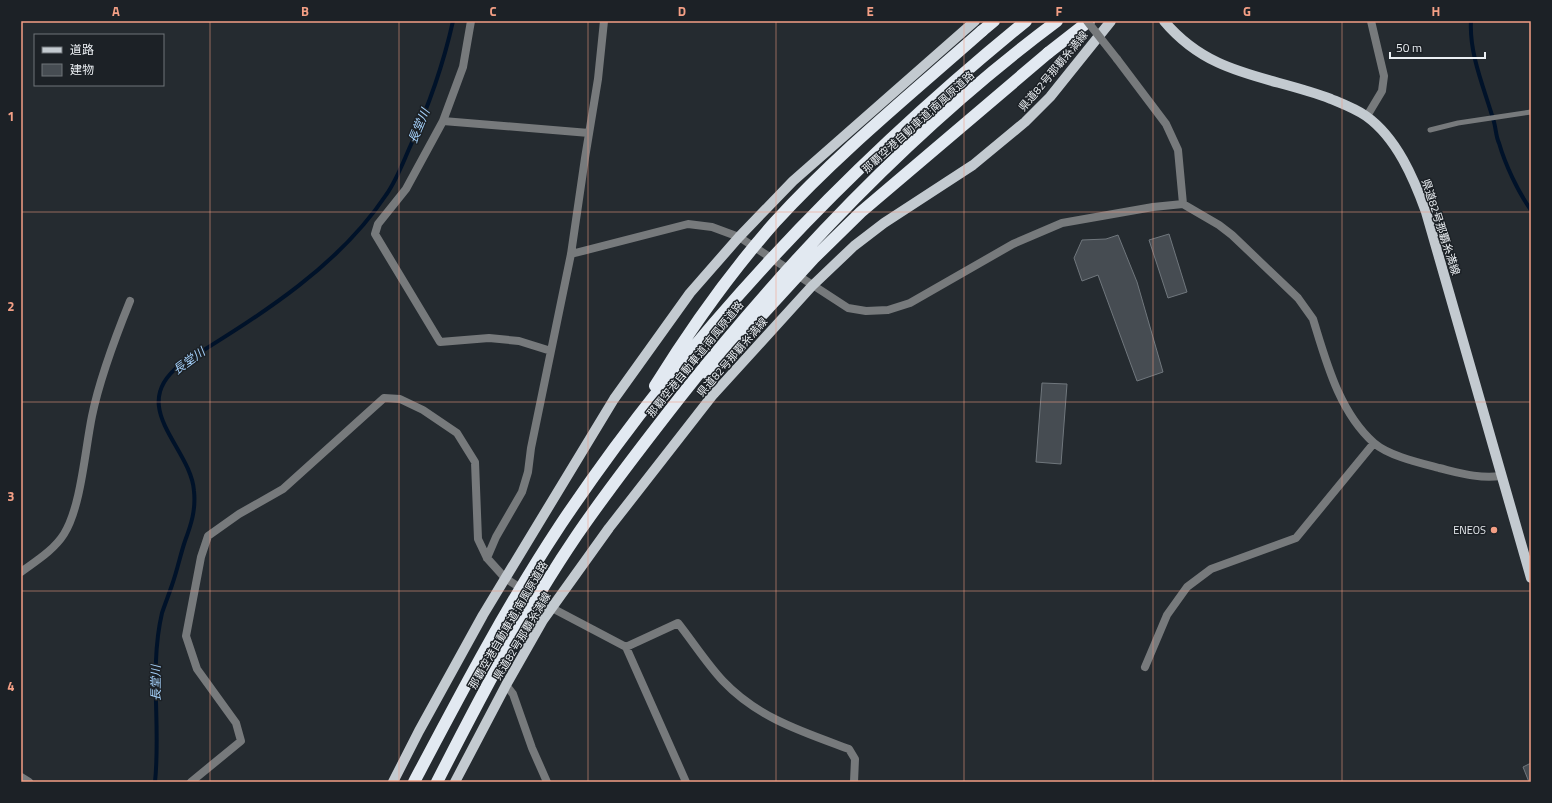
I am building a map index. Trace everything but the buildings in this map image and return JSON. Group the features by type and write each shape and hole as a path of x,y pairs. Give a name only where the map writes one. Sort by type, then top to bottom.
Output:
{"highway":[{"path":"620,441 685,338 724,284 775,222 838,158 978,26 994,21"},
{"name":"那覇空港自動車道;南風原道路","path":"414,782 508,610 561,524 620,441 706,332 815,212 939,94 1026,21"},
{"name":"那覇空港自動車道;南風原道路","path":"437,782 481,697 524,620 576,536 640,448 725,341 829,224 885,168 952,108 1057,21"},
{"path":"640,448 814,258 861,212 1048,53 1088,21"}],"main road":[{"name":"県道82号那覇糸満線","path":"455,782 506,685 552,608 609,528 712,396 812,286 854,246 884,223 955,178 1008,138 1050,97 1111,21"},
{"name":"県道82号那覇糸満線","path":"1164,21 1175,34 1197,52 1213,61 1243,73 1311,92 1348,106 1367,116 1402,157 1410,171 1426,212 1531,578"},
{"path":"393,782 422,724 505,578 614,399 690,293 739,237 793,181 978,26"}],"street":[{"path":"471,21 463,68 443,121 406,189 378,224 375,234 440,342 489,338 519,341 551,351"},
{"path":"487,558 524,485 571,254 598,79 604,21"},
{"path":"1088,21 1166,124 1178,150 1183,204"},
{"path":"1367,116 1382,91 1384,76 1371,21"},
{"path":"443,121 589,133"},
{"path":"571,254 688,224 712,228 739,237 812,286 848,308 866,311 888,310 910,303 1013,244 1062,223 1153,207 1183,204 1228,232 1298,298 1313,319 1341,397 1354,420 1374,443 1418,462 1479,477 1501,476"},
{"path":"21,572 50,550 63,535 73,515 92,414 116,335 130,301"},
{"path":"191,782 241,741 236,723 197,669 186,636 201,557 208,536 239,514 283,489 384,398 400,399 423,410 457,433 474,462 478,539 487,558 505,578 552,608 626,647 686,782"},
{"path":"1145,667 1167,615 1187,587 1211,568 1296,538 1374,443"},
{"path":"626,647 678,623 723,681 744,700 782,724 850,748 855,760 854,782"},
{"path":"506,685 513,694 532,748 547,782"},
{"path":"21,777 30,782"}],"lane":[{"path":"1430,130 1458,122 1531,112"}],"waterway":[{"name":"長堂川","path":"155,782 157,740 156,655 158,634 162,613 174,580 194,511 194,491 190,475 160,412 159,396 165,381 180,365 237,329 292,290 319,269 343,247 366,222 393,184 416,134 440,70 453,21"},
{"path":"1471,21 1472,47 1478,72 1494,122 1498,141 1512,178 1531,210"}],"place":[{"name":"ENEOS","path":"1494,530"}]}
